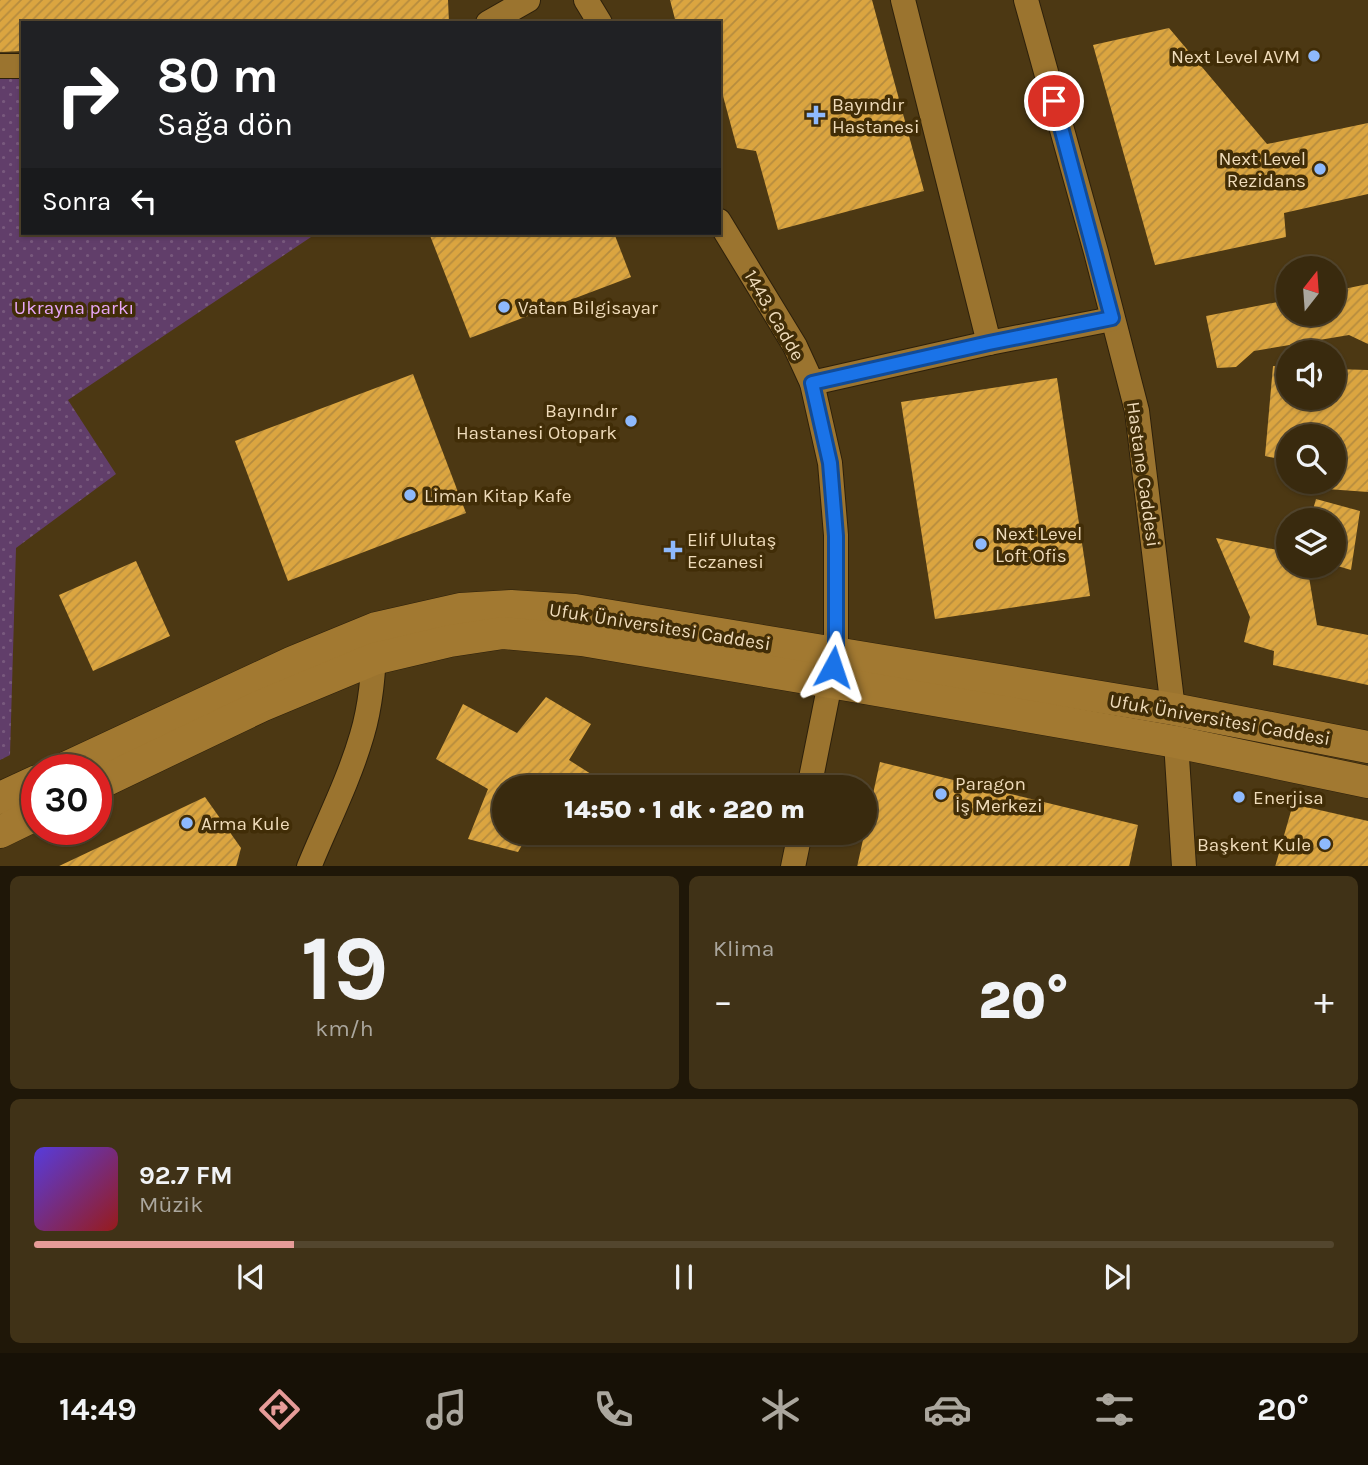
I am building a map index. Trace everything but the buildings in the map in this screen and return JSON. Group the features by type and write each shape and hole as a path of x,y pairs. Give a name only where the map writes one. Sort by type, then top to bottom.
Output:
{"main road":[{"name":"Ufuk Üniversitesi Caddesi","path":"95,754 293,662 376,628 460,609 511,606 575,610 1368,782"},
{"name":"Ufuk Üniversitesi Caddesi","path":"112,777 261,706 374,659 450,641 503,633 833,667 1173,709 1368,747"},
{"path":"1173,709 1176,742"},
{"path":"0,799 21,789"},
{"path":"0,832 21,822"}],"street":[{"path":"491,21 528,0"},
{"path":"586,0 599,21"},
{"path":"903,0 989,343"},
{"name":"Hastane Caddesi","path":"1026,0 1096,252 1141,433 1173,709"},
{"path":"0,66 21,66"},
{"name":"1443. Cadde","path":"721,224 795,346 812,383 830,463 836,536 833,667 812,775"},
{"path":"812,383 1112,318"},
{"path":"309,866 363,734 371,698 376,628"},
{"path":"1176,742 1184,866"},
{"path":"793,866 797,845"}],"green space":[{"name":"Ukrayna parkı","path":"21,71 21,235 314,235 68,400 116,474 16,548 10,755 0,760 0,72"}],"place":[{"name":"Next Level AVM","path":"1314,56"},
{"name":"Bayındır Hastanesi","path":"816,115"},
{"name":"Next Level Rezidans","path":"1320,169"},
{"name":"Vatan Bilgisayar","path":"504,307"},
{"name":"Bayındır Hastanesi Otopark","path":"631,421"},
{"name":"Liman Kitap Kafe","path":"410,495"},
{"name":"Next Level Loft Ofis","path":"981,544"},
{"name":"Elif Ulutaş Eczanesi","path":"673,550"},
{"name":"Paragon İş Merkezi","path":"941,794"},
{"name":"Enerjisa","path":"1239,797"},
{"name":"Arma Kule","path":"187,823"},
{"name":"Başkent Kule","path":"1325,844"}],"route":[{"path":"833,667 836,653 836,536 830,463 812,383 1112,318 1054,101"}]}
